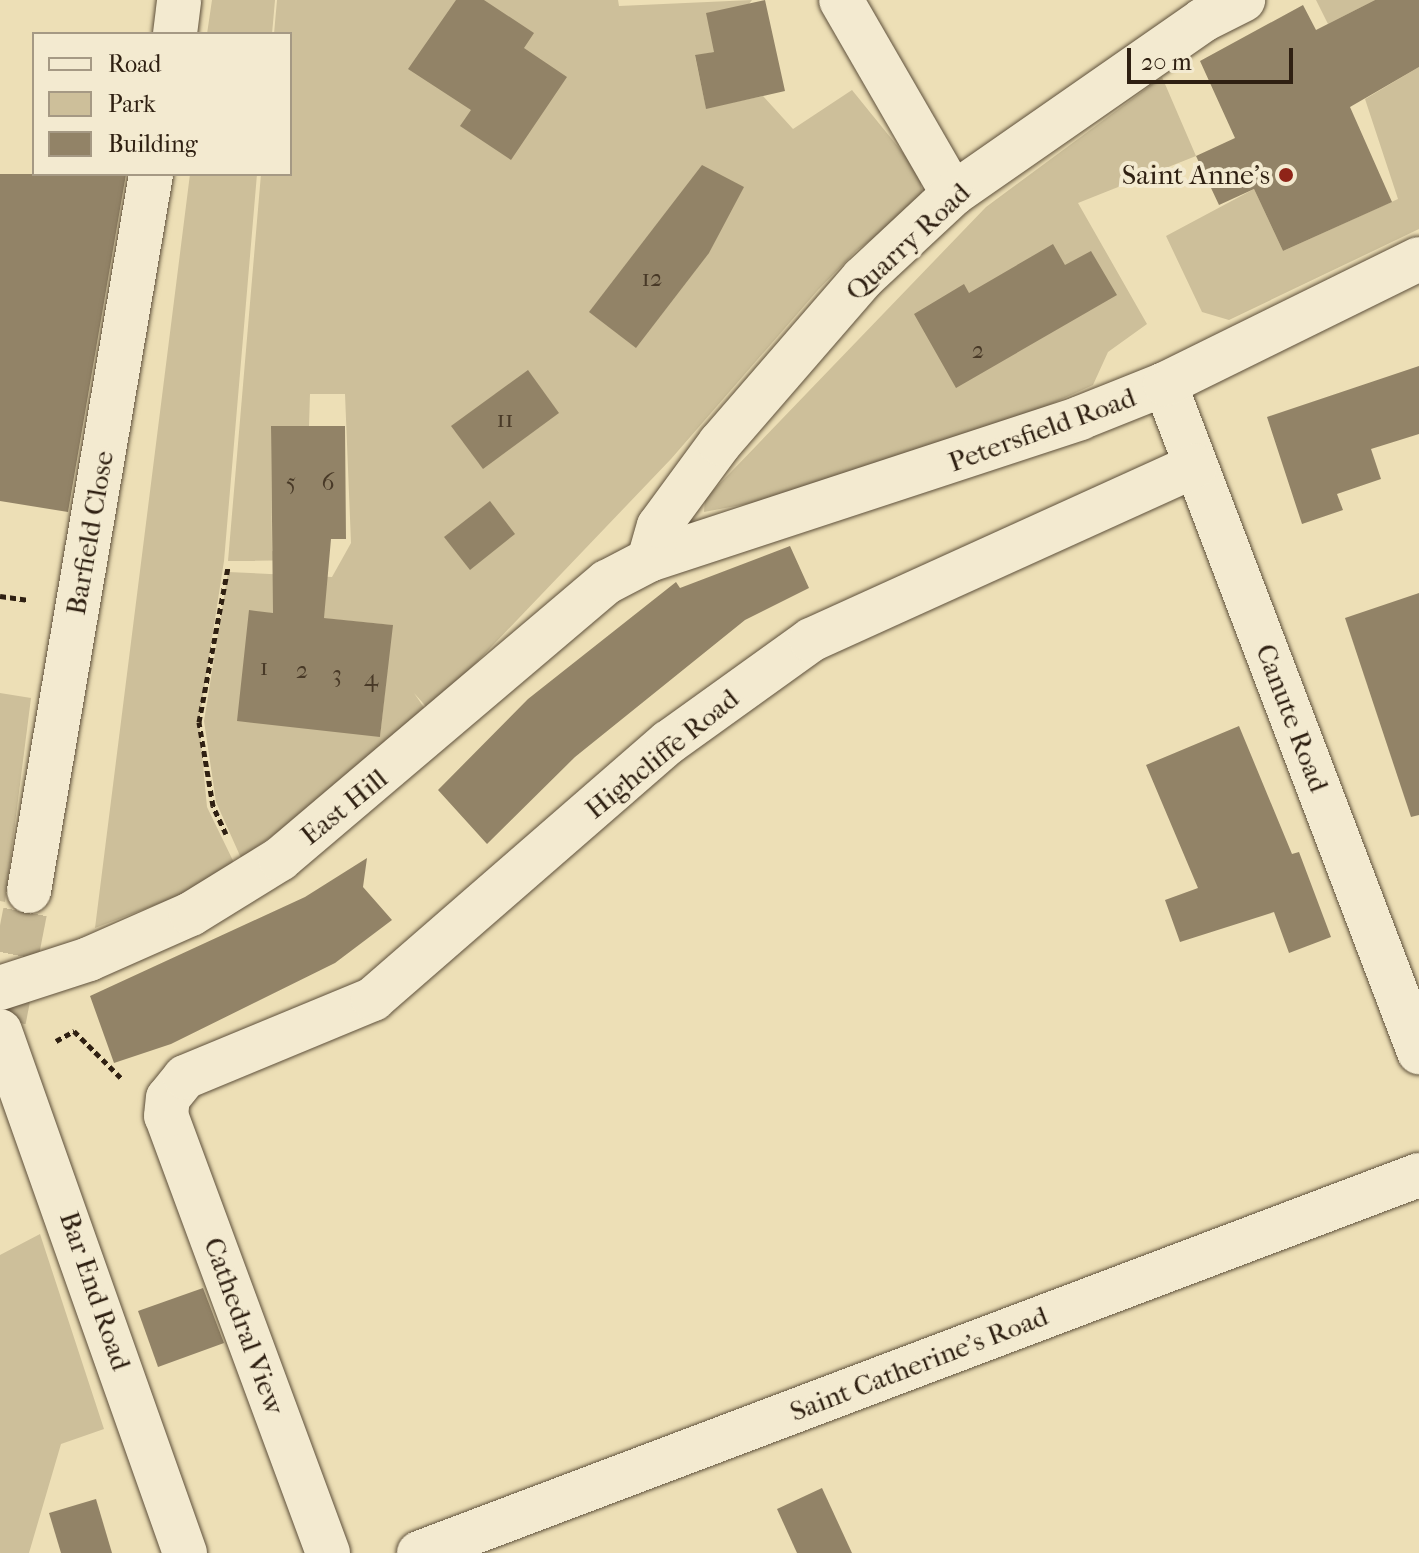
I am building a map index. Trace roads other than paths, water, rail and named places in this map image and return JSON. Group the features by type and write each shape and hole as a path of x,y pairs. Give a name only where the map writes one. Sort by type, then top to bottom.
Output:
{"street":[{"path":"175,32 179,0"},
{"path":"841,0 953,194"},
{"name":"Quarry Road","path":"649,560 659,526 720,443 863,278 953,194 1203,20 1243,0"},
{"name":"Barfield Close","path":"29,891 151,176"},
{"name":"Petersfield Road","path":"649,560 874,490 1165,384 1419,259"},
{"name":"Canute Road","path":"1165,384 1419,1052"},
{"name":"Highcliffe Road","path":"168,1098 185,1077 373,999 669,742 811,640 1195,466"},
{"name":"East Hill","path":"0,988 89,959 191,914 280,859 607,582 649,560"},
{"name":"Bar End Road","path":"0,1031 185,1553"},
{"name":"Cathedral View","path":"168,1098 166,1116 328,1553"},
{"name":"Saint Catherine's Road","path":"419,1553 1419,1175"}],"tunnel":[{"path":"4,1020 29,891"}],"place":[{"name":"Saint Anne's","path":"1286,175"}]}
